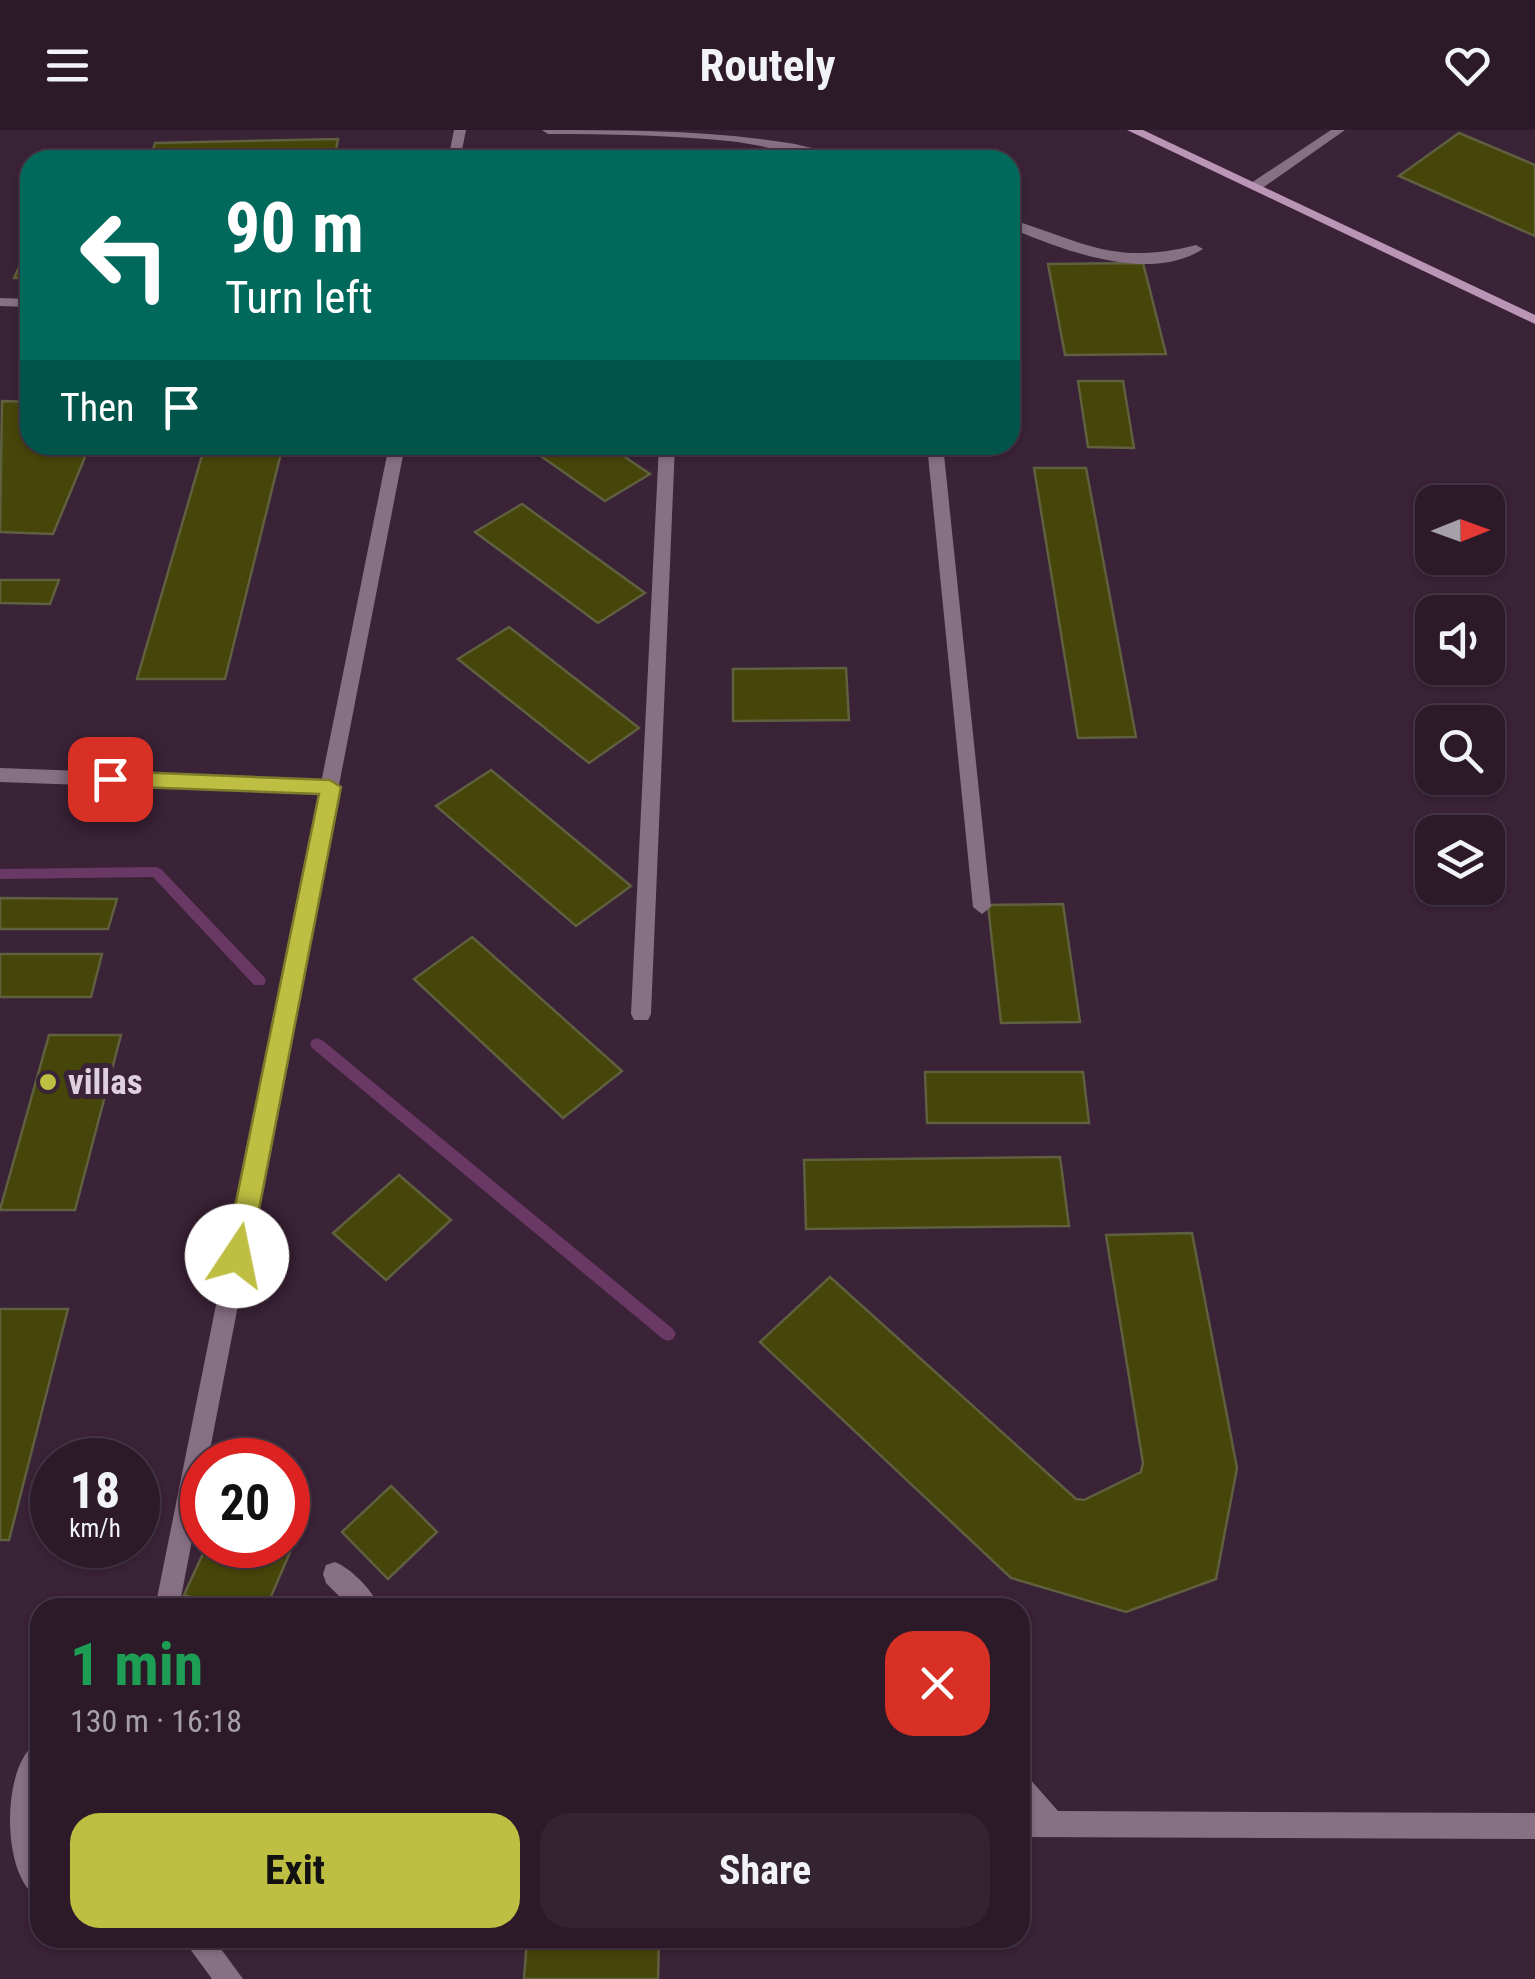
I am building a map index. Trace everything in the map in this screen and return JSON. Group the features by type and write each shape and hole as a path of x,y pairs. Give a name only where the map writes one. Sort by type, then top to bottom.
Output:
{"main road":[{"path":"1133,130 1535,320"}],"street":[{"path":"548,130 696,132 796,144 812,150"},
{"path":"1256,186 1339,130"},
{"path":"1020,227 1085,254 1148,260 1196,249"},
{"path":"170,1598 395,455"},
{"path":"641,1014 667,455"},
{"path":"936,455 982,906"},
{"path":"0,774 330,787"},
{"path":"335,1574 358,1598"},
{"path":"30,1778 9,1832 30,1869"},
{"path":"1030,1799 1052,1824"},
{"path":"1030,1824 1535,1826"},
{"path":"204,1948 230,1979"}],"building":[{"path":"1459,133 1535,165 1535,236 1399,176"},
{"path":"338,139 336,150 153,150 155,143"},
{"path":"1143,263 1166,354 1065,355 1048,264"},
{"path":"1078,381 1123,381 1134,448 1088,447"},
{"path":"2,401 20,402 20,455 86,455 53,534 0,532"},
{"path":"202,455 281,455 225,679 137,679"},
{"path":"539,455 622,455 650,474 605,501"},
{"path":"1034,468 1086,468 1136,737 1078,738"},
{"path":"522,504 645,593 598,623 475,532"},
{"path":"0,580 59,580 50,604 0,603"},
{"path":"509,627 639,728 589,763 458,659"},
{"path":"846,668 849,720 733,721 733,669"},
{"path":"491,770 631,886 576,926 436,806"},
{"path":"0,898 117,899 108,929 0,929"},
{"path":"1063,904 1080,1022 1001,1023 988,905"},
{"path":"472,937 622,1071 563,1118 414,979"},
{"path":"0,954 102,954 91,997 0,997"},
{"path":"49,1035 121,1035 75,1210 0,1210"},
{"path":"925,1072 1083,1072 1089,1123 927,1123"},
{"path":"1060,1157 1069,1226 806,1229 804,1160"},
{"path":"399,1175 451,1220 386,1280 333,1233"},
{"path":"1192,1233 1237,1468 1216,1579 1126,1612 1011,1578 760,1342 830,1277 1076,1499 1084,1500 1141,1472 1143,1463 1106,1235"},
{"path":"0,1309 68,1309 35,1438 30,1438 30,1458 9,1540 0,1540"},
{"path":"391,1486 437,1532 388,1579 342,1532"},
{"path":"196,1568 283,1568 270,1598 184,1595"},
{"path":"526,1948 659,1948 658,1979 524,1979"}],"waterway":[{"path":"0,874 156,872 259,981"},
{"path":"317,1044 668,1334"}],"place":[{"name":"villas","path":"48,1082"}],"route":[{"path":"110,779 330,787 237,1256"}]}
